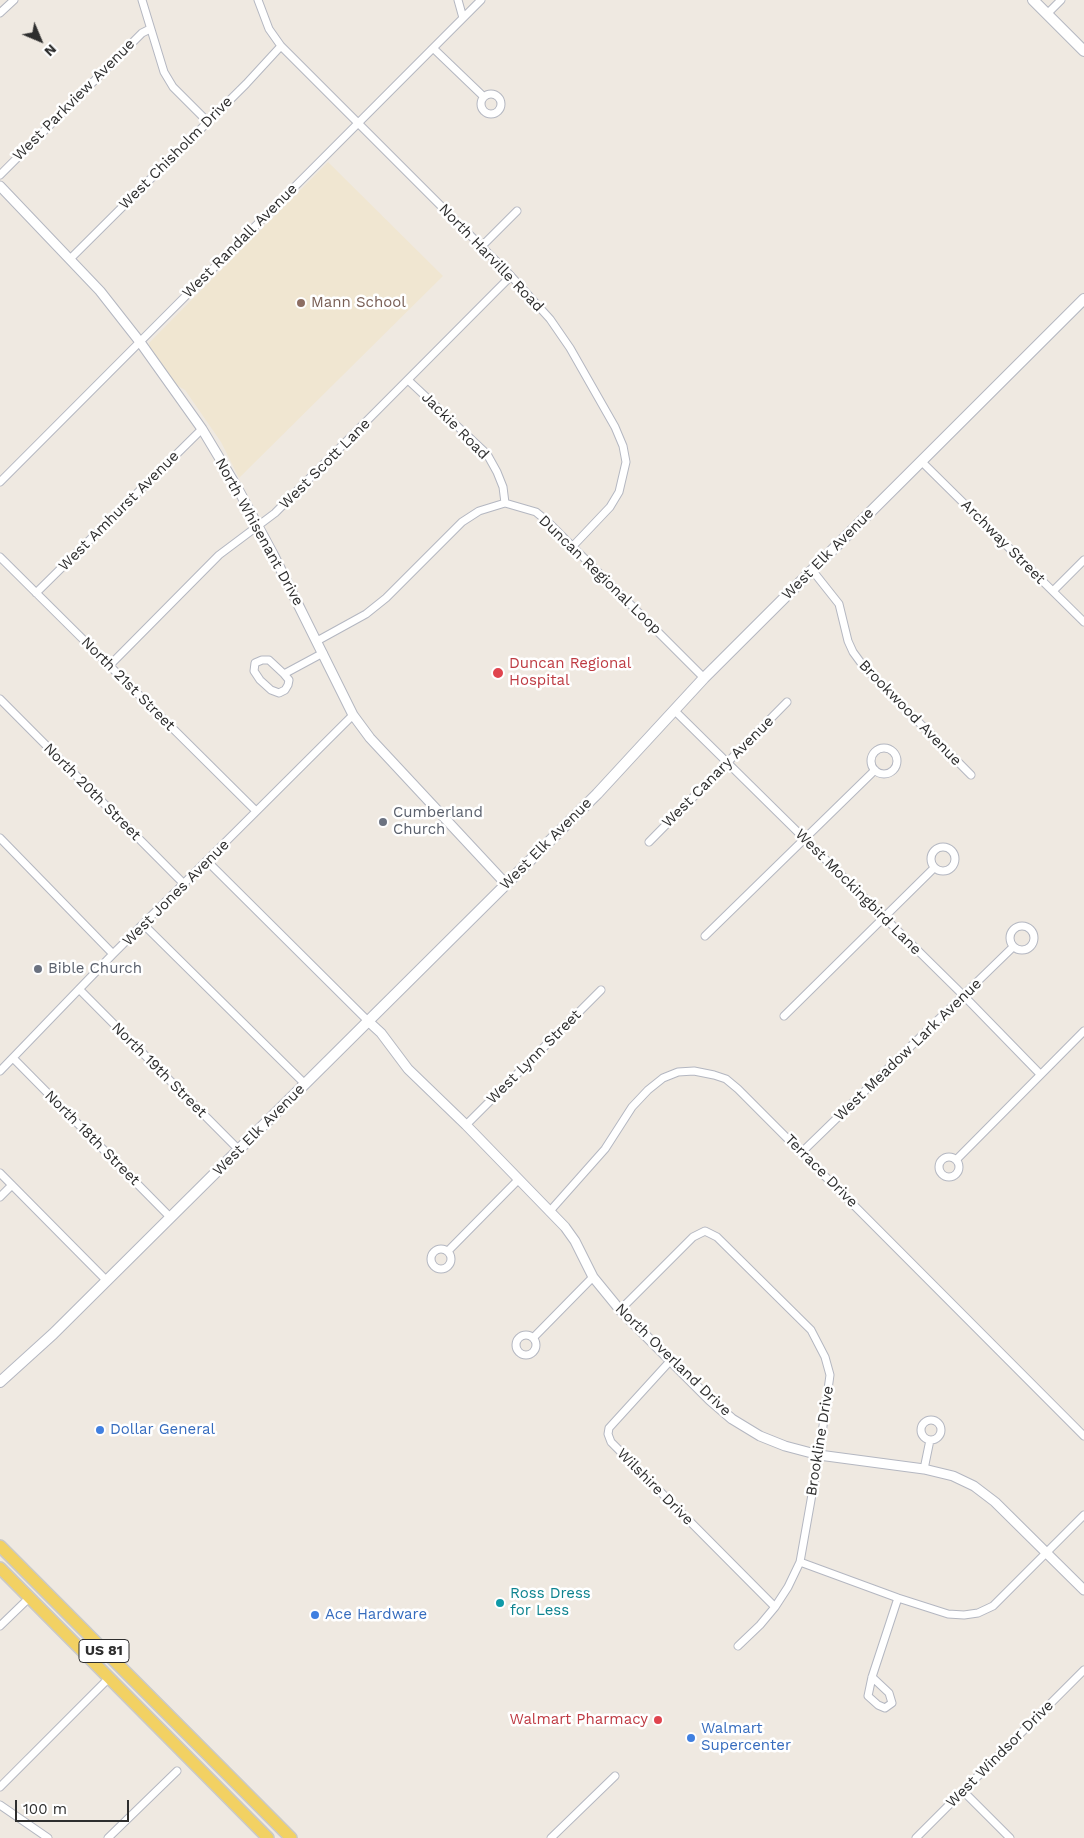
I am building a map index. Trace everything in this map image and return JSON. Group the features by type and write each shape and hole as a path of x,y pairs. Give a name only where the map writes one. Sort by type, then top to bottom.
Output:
{"main road":[{"path":"1033,0 1084,51"},
{"name":"West Elk Avenue","path":"0,1382 54,1334 597,794 704,678 1084,299"},
{"name":"US 81","path":"0,1546 291,1838"},
{"name":"US 81","path":"0,1568 268,1838"},
{"path":"39,1608 50,1597"},
{"path":"196,1766 208,1754"}],"street":[{"path":"0,14 14,0"},
{"path":"142,0 164,72 172,87 208,122"},
{"name":"North Harville Road","path":"258,0 269,29 281,46 511,276 550,319 570,348 615,427 624,446 626,462 619,492 610,507 573,546"},
{"path":"458,0 463,18"},
{"name":"West Randall Avenue","path":"0,482 481,0"},
{"path":"1047,14 1060,0"},
{"name":"West Parkview Avenue","path":"0,175 142,33 150,29"},
{"name":"West Chisholm Drive","path":"70,259 246,84 281,46"},
{"path":"434,48 484,97"},
{"name":"North Whisenant Drive","path":"0,186 100,291 140,342 202,429 238,489 273,554 353,716 370,738 506,884"},
{"path":"482,246 518,211"},
{"name":"West Scott Lane","path":"110,664 219,555 275,513 511,276"},
{"name":"Jackie Road","path":"408,380 487,454 503,487 505,503"},
{"name":"West Amhurst Avenue","path":"36,593 202,429"},
{"name":"Archway Street","path":"921,461 1084,622"},
{"path":"317,641 366,614 386,598 462,522 479,511 505,503"},
{"name":"Duncan Regional Loop","path":"505,503 536,512 547,521 704,678"},
{"name":"North 21st Street","path":"0,557 110,664 256,811"},
{"path":"1053,591 1084,560"},
{"name":"Brookwood Avenue","path":"812,570 839,604 848,641 853,652 864,667 971,774"},
{"path":"284,674 323,653"},
{"path":"269,660 284,674 289,680 288,685 279,693 271,690 260,680 254,671 255,663 269,660"},
{"name":"North 20th Street","path":"0,699 185,885"},
{"name":"West Canary Avenue","path":"649,842 787,702"},
{"name":"West Mockingbird Lane","path":"675,711 964,996 1040,1074"},
{"name":"West Jones Avenue","path":"0,1071 114,954 208,862 256,811 353,716"},
{"path":"705,936 875,770"},
{"path":"0,838 114,954"},
{"path":"208,862 368,1021"},
{"path":"784,1016 934,868"},
{"path":"144,925 305,1084"},
{"name":"West Meadow Lark Avenue","path":"802,1152 1013,947"},
{"name":"North 19th Street","path":"80,990 239,1150"},
{"name":"West Lynn Street","path":"466,1125 602,990"},
{"name":"North Overland Drive","path":"368,1021 381,1033 408,1069 466,1125 565,1227 575,1241 593,1276 620,1310 710,1400 732,1419 760,1436 785,1446 819,1455 924,1469 953,1476 974,1486 995,1502 1084,1590"},
{"path":"956,1160 1084,1031"},
{"name":"North 18th Street","path":"13,1058 171,1218"},
{"name":"Terrace Drive","path":"550,1211 605,1149 632,1107 663,1078 678,1072 694,1071 726,1079 738,1088 1084,1436"},
{"path":"0,1173 107,1281"},
{"path":"448,1251 519,1179"},
{"path":"0,1197 12,1185"},
{"name":"Brookline Drive","path":"620,1310 693,1237 704,1230 717,1236 810,1330 825,1357 830,1375 819,1455 800,1562 788,1587 775,1607 760,1625 738,1646"},
{"path":"533,1338 593,1276"},
{"name":"Wilshire Drive","path":"671,1360 609,1428 608,1434 611,1442 775,1607"},
{"path":"924,1469 930,1440"},
{"path":"800,1562 948,1614 964,1615 978,1613 993,1606 1084,1515"},
{"path":"0,1626 29,1598"},
{"path":"872,1677 898,1598"},
{"name":"West Windsor Drive","path":"916,1838 1084,1670"},
{"path":"0,1786 109,1678"},
{"path":"108,1838 177,1771"},
{"path":"551,1838 615,1776"},
{"path":"963,1791 1010,1838"},
{"path":"0,1805 48,1838"}],"shaded area":[{"name":"Mann School","path":"328,162 443,276 239,478 221,442 185,390 173,383 149,348 149,343"}],"place":[{"name":"Mann School","path":"301,303"},
{"name":"Duncan Regional Hospital","path":"498,673"},
{"name":"Cumberland Church","path":"383,822"},
{"name":"Bible Church","path":"38,969"},
{"name":"Dollar General","path":"100,1430"},
{"name":"Ross Dress for Less","path":"500,1603"},
{"name":"Ace Hardware","path":"315,1615"},
{"name":"Walmart Pharmacy","path":"658,1720"},
{"name":"Walmart Supercenter","path":"691,1738"}]}
